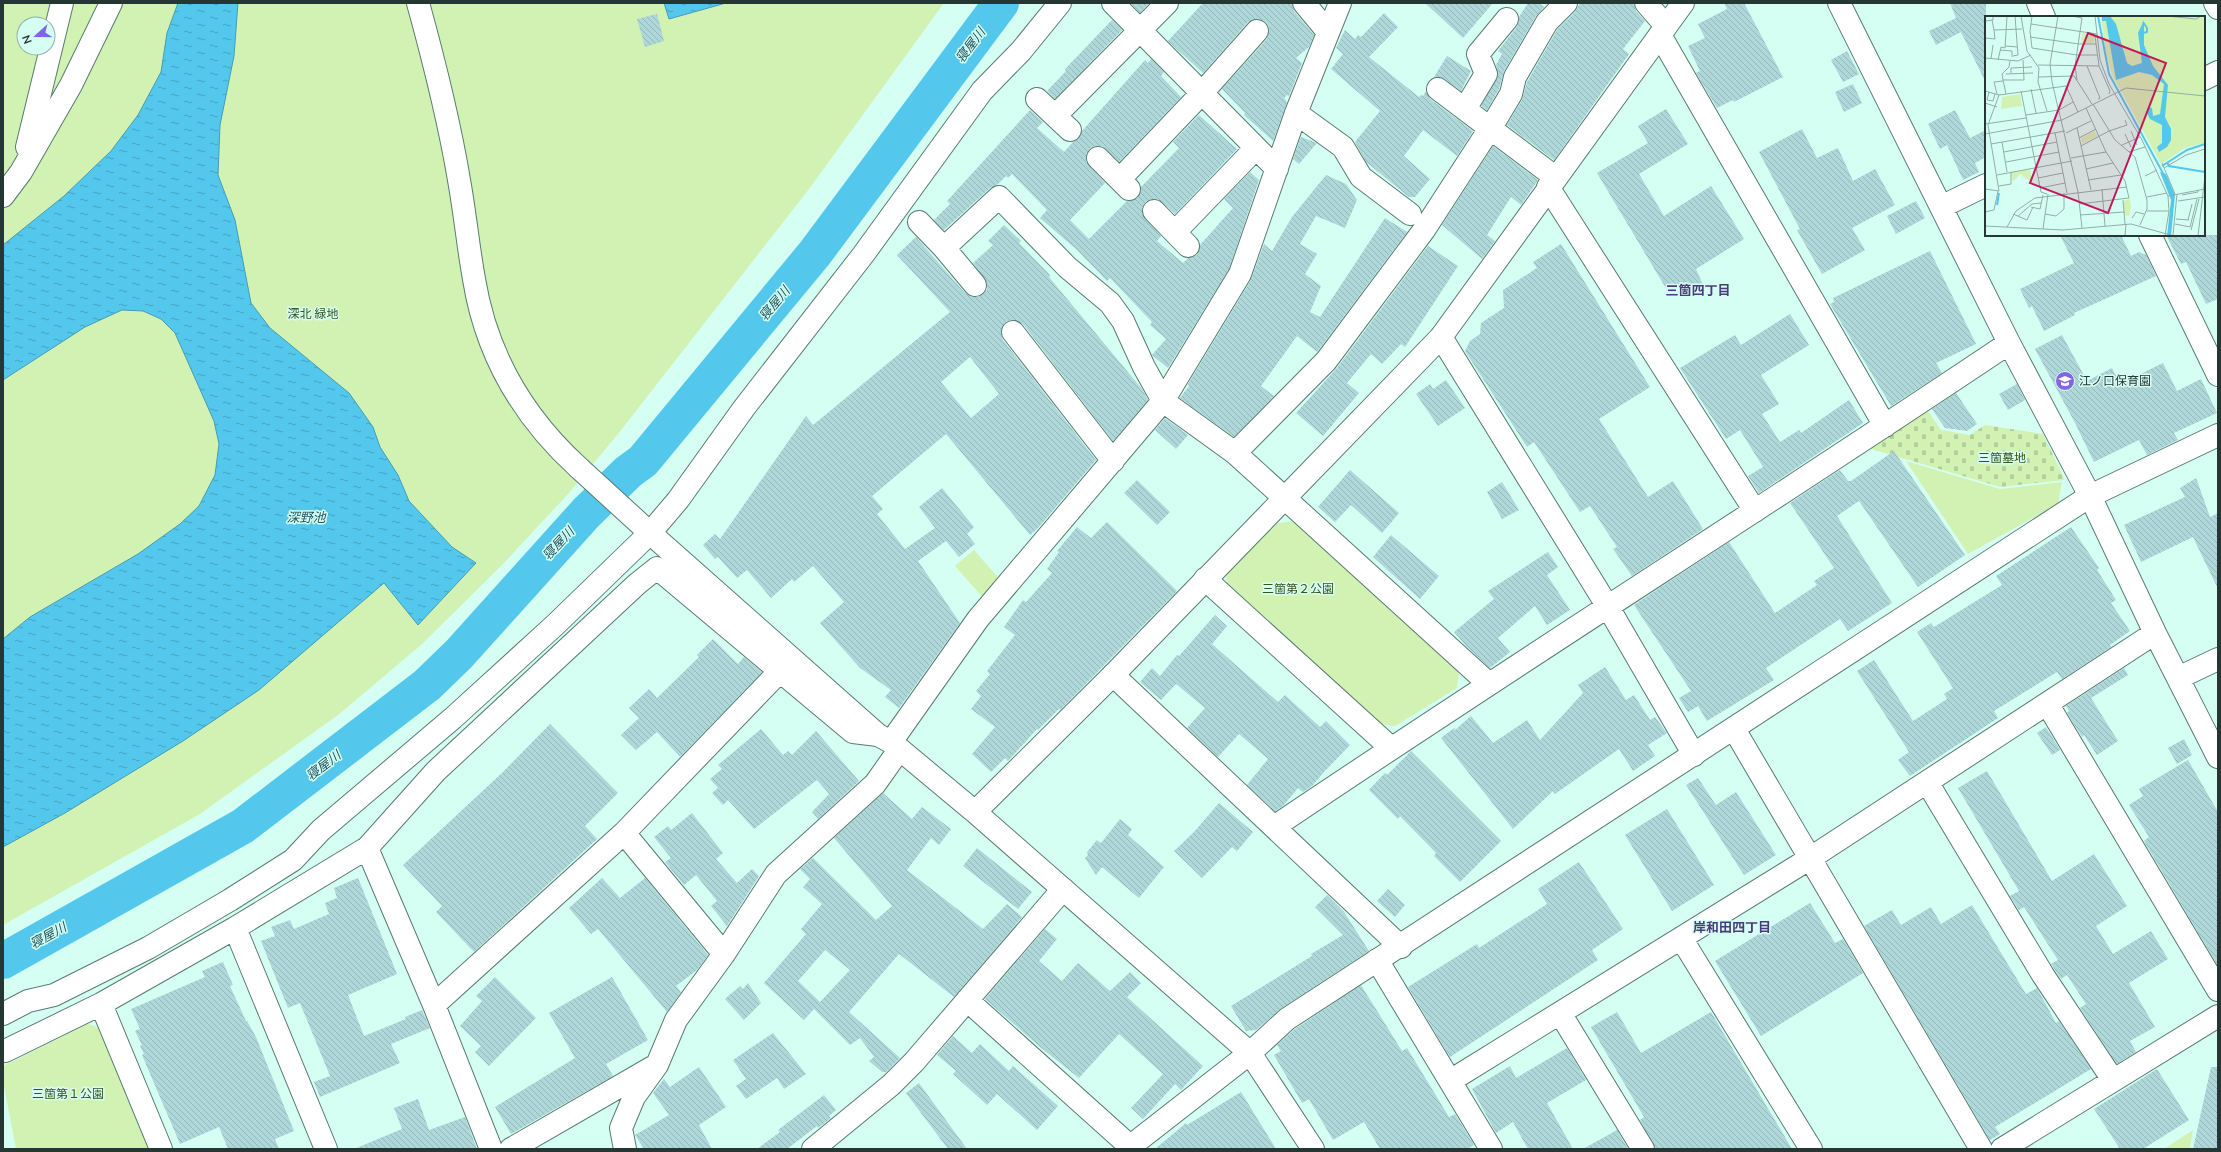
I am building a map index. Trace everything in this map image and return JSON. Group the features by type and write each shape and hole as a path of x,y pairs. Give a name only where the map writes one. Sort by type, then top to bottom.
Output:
{"street":[{"path":"21,172 62,3"},
{"path":"3,196 21,172 71,85 111,3"},
{"path":"418,3 429,42 451,136 474,280 486,330 504,374 528,413 555,446 643,528 889,742 975,812 1250,1052 1313,1149"},
{"path":"3,1014 28,1001 54,995 148,948 230,900 293,860 322,830 453,718 555,625 643,528 678,500 744,408 863,255 982,91 1022,51 1060,3"},
{"path":"1113,3 1277,169"},
{"path":"1038,99 1062,123 1139,29 1167,3"},
{"path":"1304,3 1328,32"},
{"path":"625,1149 621,1128 626,1112 634,1097 658,1065 676,1020 724,954 776,874 875,784 889,742 978,619 1163,401 1240,274 1296,113 1340,3"},
{"path":"1235,453 1326,361 1424,230 1511,94 1515,77 1547,22 1566,3"},
{"path":"1646,3 1663,30 1885,426"},
{"path":"975,812 1112,675 1441,337 1682,3"},
{"path":"1839,3 2009,343 2090,496 2155,633 2218,757"},
{"path":"2038,3 2044,16"},
{"path":"2216,3 2218,8"},
{"path":"1465,109 1486,74 1478,54 1507,19"},
{"path":"1098,158 1125,184 1257,31"},
{"path":"2205,78 2218,72"},
{"path":"1438,89 1490,128 1552,182 1755,511"},
{"path":"1296,113 1343,147 1361,177 1410,214"},
{"path":"1154,211 1182,239 1256,148"},
{"path":"1941,207 1985,185"},
{"path":"944,248 999,197 1067,267 1110,303 1123,321 1144,367 1163,401 1235,453 1489,684"},
{"path":"919,222 944,248 975,285"},
{"path":"2150,236 2218,375"},
{"path":"1013,332 1113,461"},
{"path":"1441,337 1608,607 1694,755"},
{"path":"1274,827 1391,748 1885,426 2009,343"},
{"path":"967,1000 1130,1148 1250,1052 1287,1019 1377,960 1401,947 2090,496 2218,435"},
{"path":"5,1051 101,1004 235,928 367,848 436,772 637,584 658,568 853,732 889,742"},
{"path":"1205,579 1391,748"},
{"path":"1450,1081 1809,858 2048,705 2155,633"},
{"path":"2178,678 2218,659"},
{"path":"434,1005 624,833 780,671"},
{"path":"1112,675 1401,947"},
{"path":"2048,705 2218,990"},
{"path":"1734,729 1982,1149"},
{"path":"1928,782 2043,975 2114,1080"},
{"path":"624,833 724,954"},
{"path":"367,848 434,1005 491,1149"},
{"path":"813,1149 891,1085 1063,889"},
{"path":"235,928 326,1149"},
{"path":"1681,938 1811,1149"},
{"path":"1377,960 1490,1149"},
{"path":"101,1004 161,1149"},
{"path":"1560,1013 1643,1149"},
{"path":"2002,1149 2218,1016"},
{"path":"511,1149 658,1065"}],"green space":[{"name":"深北 緑地","path":"3,3 944,3 809,189 618,434 569,493 502,565 421,645 338,715 200,814 3,925"},
{"name":"三箇墓地","path":"1928,411 1941,430 1970,435 1985,425 2043,434 2065,480 2000,487 1868,448"},
{"path":"1906,461 2000,489 2062,482 2058,504 1968,554"},
{"name":"三箇第２公園","path":"1295,521 1459,672 1457,688 1395,726 1379,724 1227,589 1226,571 1278,523"},
{"path":"974,550 1003,583 984,599 955,566"},
{"name":"三箇第１公園","path":"88,1024 100,1028 149,1149 16,1149 3,1081 3,1066"},
{"path":"2193,1130 2190,1149 2164,1149"}],"water":[{"name":"深野池","path":"178,3 238,3 234,56 220,125 218,175 235,220 251,303 270,328 349,393 373,427 380,447 398,475 409,501 452,547 476,563 418,625 384,583 259,690 183,741 65,813 3,847 3,639 30,617 138,554 180,524 199,506 215,475 219,444 214,421 175,333 161,319 143,311 122,310 85,327 3,380 3,245 64,196 111,151 138,115 161,72 167,33"},
{"path":"664,3 726,3 669,19"}],"building":[{"path":"1131,3 1149,3 1140,13"},
{"path":"1203,3 1292,3 1294,11 1314,35 1309,47 1296,58 1302,63 1289,96 1287,95 1284,98 1287,102 1273,141 1244,115 1245,113 1222,89 1267,39 1269,27 1266,22 1259,19 1248,22 1203,73 1168,41"},
{"path":"1425,3 1493,3 1463,38"},
{"path":"1528,3 1539,3 1544,7 1536,16 1504,71 1499,89 1487,110 1481,106 1498,75 1496,65 1502,54 1498,51 1517,27 1519,17"},
{"path":"1580,3 1634,3 1636,11 1645,21 1623,49 1629,54 1554,160 1507,125 1522,100 1527,82 1557,30 1575,12"},
{"path":"1724,3 1744,3 1783,77 1734,102 1733,100 1717,108 1696,73 1700,71 1688,46 1705,38 1698,24 1727,9"},
{"path":"1950,3 1986,3 1985,81 1961,32 1936,45 1929,31 1956,18"},
{"path":"1384,13 1398,27 1369,57 1419,97 1421,95 1423,96 1426,91 1430,99 1473,131 1457,156 1423,130 1404,156 1430,179 1415,197 1409,197 1366,162 1355,142 1380,111 1331,69 1343,54 1336,48 1345,30 1355,39 1358,35 1361,37"},
{"path":"657,14 664,41 645,47 637,19"},
{"path":"1112,20 1122,30 1055,99 1047,91 1066,71 1065,69"},
{"path":"1847,51 1859,74 1843,82 1831,60"},
{"path":"1447,56 1471,71 1461,91 1445,79 1434,77"},
{"path":"1151,59 1164,72 1161,76 1181,97 1119,162 1102,146 1095,146 1089,149 1086,155 1086,162 1105,183 1070,220 1089,239 1127,201 1138,198 1141,187 1179,148 1173,142 1199,115 1237,149 1175,214 1158,199 1151,199 1145,202 1142,208 1142,214 1161,236 1157,241 1183,263 1188,258 1197,255 1200,245 1233,208 1224,199 1250,172 1259,180 1229,269 1168,368 1152,355 1166,339 1150,325 1152,322 1110,278 1107,281 1077,250 1040,218 1047,210 1012,174 1008,178 1006,176 997,185 990,188 944,230 934,220 950,204 947,201 1030,110 1043,122 1037,128 1064,152 1079,138 1082,131 1145,60 1148,63"},
{"path":"1853,84 1862,103 1844,112 1835,92"},
{"path":"1666,109 1688,144 1639,174 1664,216 1711,186 1744,239 1696,269 1703,285 1684,297 1677,284 1667,290 1597,173 1648,143 1638,126"},
{"path":"1955,110 1970,138 1985,130 1985,158 1975,163 1979,172 1963,180 1947,145 1940,149 1928,124"},
{"path":"1802,129 1817,158 1838,148 1853,181 1875,169 1895,205 1852,228 1865,250 1822,274 1797,230 1800,229 1759,152"},
{"path":"1301,137 1317,143 1299,164 1293,159"},
{"path":"1493,146 1538,180 1521,205 1511,197 1487,235 1495,241 1482,259 1442,225"},
{"path":"1326,175 1346,184 1357,200 1345,228 1316,216 1300,244 1317,254 1305,274 1321,286 1310,312 1320,317 1385,218 1407,232 1317,352 1297,336 1261,386 1274,396 1234,437 1180,398 1189,386 1188,384 1251,280 1264,244 1272,251 1292,217"},
{"path":"1916,201 1925,218 1896,234 1887,216"},
{"path":"1004,225 1021,241 1019,243 1050,275 1049,277 1142,389 1148,400 1113,441 1023,324 1012,320 1005,322 1001,333 1003,340 1096,460 1038,528 1030,535 946,434 872,496 883,509 877,514 905,549 935,528 919,507 942,488 974,527 967,534 975,544 959,557 946,541 918,561 960,623 899,708 885,697 891,690 860,668 820,623 844,602 813,566 794,582 792,579 771,598 747,570 737,578 718,557 715,559 703,545 715,534 720,539 806,416 813,425 950,312 897,255 916,237 965,293 971,297 978,297 987,290 987,283 973,263 993,245 988,241","holes":["970,357 999,394 971,418 941,382"]},
{"path":"2218,235 2218,299 2206,304 2186,262 2181,264 2167,236"},
{"path":"2060,236 2121,236 2131,256 2139,252 2146,255 2156,276 2074,313 2075,315 2044,331 2032,306 2029,308 2020,289 2074,263"},
{"path":"1561,244 1650,387 1599,419 1648,497 1673,481 1703,529 1632,576 1613,549 1617,547 1590,506 1580,512 1534,442 1527,447 1465,351 1470,341 1480,334 1481,323 1504,308 1503,290 1537,268 1533,262"},
{"path":"1428,246 1458,266 1405,347 1401,344 1382,364 1371,354 1347,383 1359,393 1323,436 1296,413 1337,368"},
{"path":"1930,251 1976,344 1936,363 1942,373 1891,406 1830,304 1834,302 1833,298"},
{"path":"1790,314 1809,345 1761,375 1779,404 1762,414 1780,442 1799,430 1801,433 1849,400 1863,423 1759,493 1748,476 1763,467 1740,430 1726,439 1680,368 1735,335 1741,345"},
{"path":"2062,335 2087,381 2112,368 2120,384 2163,363 2177,391 2201,379 2217,413 2174,433 2178,440 2147,455 2139,440 2094,462 2074,421 2035,349"},
{"path":"1446,380 1465,408 1438,426 1416,394 1430,384 1433,389"},
{"path":"2017,384 2025,400 2008,410 1999,394"},
{"path":"1956,393 1977,424 1967,431 1945,428 1932,409"},
{"path":"1165,418 1188,435 1176,449 1155,430"},
{"path":"1894,451 1965,555 1918,587 1859,501 1837,516 1892,603 1848,631 1840,619 1766,668 1774,680 1707,721 1698,706 1688,712 1679,698 1691,691 1634,605 1729,542 1775,613 1817,585 1814,581 1834,568 1790,503 1840,470 1848,481 1851,481"},
{"path":"1350,470 1399,513 1382,533 1351,505 1335,522 1318,507"},
{"path":"2196,478 2210,517 2218,513 2218,589 2193,537 2141,562 2124,525 2185,497 2180,488"},
{"path":"1137,480 1170,512 1157,525 1124,493"},
{"path":"1502,482 1519,510 1502,519 1487,492"},
{"path":"1107,522 1177,591 1060,710 1059,709 1038,730 1037,729 1008,761 1005,758 991,772 972,754 995,727 971,709 981,696 976,691 990,674 987,671 1015,635 1004,627 1023,600 1026,602 1052,573 1047,569 1059,552 1057,551 1077,527 1091,538"},
{"path":"2071,527 2099,568 2097,570 2116,600 2111,603 2130,631 2110,645 2111,647 2062,679 2057,672 1994,711 1998,718 1910,776 1898,760 1909,752 1857,671 1874,660 1913,721 1947,699 1944,694 1953,688 1917,632 1931,623 1934,627 2002,585 1996,576"},
{"path":"1391,535 1439,576 1420,599 1373,557"},
{"path":"1548,552 1558,567 1547,575 1570,610 1547,625 1535,606 1498,638 1510,652 1490,668 1466,646 1454,632 1494,599 1488,591"},
{"path":"1215,615 1227,626 1212,644 1278,702 1285,695 1320,727 1326,721 1350,745 1312,786 1303,792 1298,788 1283,806 1275,811 1247,785 1268,759 1239,734 1218,757 1187,728 1205,708 1176,684 1161,700 1140,682 1152,668 1160,676 1177,655 1179,656"},
{"path":"713,639 738,664 744,657 762,672 680,757 657,732 636,750 621,735 639,718 629,708 649,689 657,698 699,657 697,655"},
{"path":"1605,667 1626,700 1634,695 1650,720 1655,717 1667,733 1648,745 1655,756 1633,771 1619,749 1555,794 1553,791 1513,829 1441,738 1454,728 1455,730 1471,716 1493,743 1527,720 1540,740 1583,693 1578,685"},
{"path":"2124,668 2128,675 2091,698 2118,741 2097,755 2084,735 2082,737 2067,713 2069,711 2066,706"},
{"path":"550,724 618,793 585,826 597,839 474,952 436,912 442,906 403,865 503,772"},
{"path":"2046,727 2060,750 2052,755 2037,733"},
{"path":"761,729 783,755 788,751 792,755 816,731 859,781 818,819 812,812 829,794 817,780 754,829 728,800 723,805 712,793 718,788 710,779 722,769 718,765"},
{"path":"2184,739 2192,755 2177,764 2168,748"},
{"path":"1411,751 1501,841 1460,882 1434,856 1436,853 1400,816 1398,819 1369,790 1385,773 1387,775"},
{"path":"2188,760 2218,812 2218,966 2144,841 2149,837 2129,805 2143,796 2139,789"},
{"path":"1987,771 2052,881 2094,854 2127,906 2096,926 2113,954 2151,931 2168,959 2129,983 2155,1027 2130,1041 2136,1052 2117,1064 2080,1008 2086,1004 2067,975 2061,979 2051,964 2058,960 2024,907 2019,910 2010,896 2019,891 1958,788"},
{"path":"1698,778 1716,805 1736,792 1776,855 1744,875 1686,785"},
{"path":"883,793 912,819 922,807 951,829 939,845 931,838 907,870 983,929 1007,904 1022,917 954,997 899,954 849,1012 900,1058 886,1072 882,1072 869,1061 874,1057 860,1038 850,1045 814,1009 804,1020 764,983 806,934 801,929 822,904 803,887 810,879 800,869 813,858 876,920 892,906 834,838","holes":["825,950 850,970 820,1002 798,981"]},
{"path":"1219,803 1253,832 1237,851 1232,847 1202,878 1174,851 1194,832"},
{"path":"1667,809 1714,885 1672,911 1625,835"},
{"path":"692,813 723,853 716,859 737,883 752,869 759,876 727,926 711,906 717,901 696,875 684,885 665,862 671,858 654,837 668,826 671,830"},
{"path":"1120,819 1132,829 1128,835 1164,867 1139,898 1102,867 1096,875 1085,858 1088,855 1087,852 1097,840 1101,843"},
{"path":"977,848 1032,892 1018,909 963,866"},
{"path":"1579,862 1623,929 1592,950 1598,960 1450,1057 1408,987 1477,944 1479,948 1547,904 1538,889"},
{"path":"358,878 397,974 348,995 364,1036 406,1019 405,1017 422,1010 430,1028 391,1044 400,1063 320,1097 314,1082 330,1076 300,1003 288,1008 261,941 275,936 271,927 290,920 294,929 329,914 325,903 337,898 334,888"},
{"path":"602,878 620,898 645,878 708,955 697,970 676,986 681,992 667,1012 598,929 591,934 569,908"},
{"path":"1388,889 1405,905 1395,917 1377,901"},
{"path":"1327,895 1344,912 1369,951 1280,1009 1256,1030 1246,1031 1231,1006 1343,935 1315,907"},
{"path":"1810,903 1835,943 1843,939 1863,973 1761,1036 1715,961"},
{"path":"1972,905 2026,994 2037,988 2056,1023 2059,1021 2091,1069 1995,1127 2000,1134 1990,1140 1864,926 1892,910 1901,925 1931,907 1941,924"},
{"path":"1045,929 1057,939 1039,961 1062,981 1078,963 1110,991 1130,972 1141,983 1127,997 1203,1066 1181,1090 1175,1084 1143,1119 1131,1108 1163,1074 1119,1034 1079,1078 1040,1047 985,999"},
{"path":"223,962 233,985 230,986 246,1021 256,1037 294,1131 275,1139 279,1149 228,1149 219,1127 180,1144 142,1055 144,1054 140,1046 142,1045 135,1031 140,1029 131,1009 205,977 202,971"},
{"path":"495,977 536,1018 489,1066 475,1052 481,1046 460,1026 482,1001 476,996"},
{"path":"612,977 648,1040 606,1064 613,1076 511,1134 495,1107 575,1058 549,1013"},
{"path":"748,983 761,1003 744,1020 725,999 740,986 743,989"},
{"path":"1361,985 1402,1051 1407,1048 1449,1117 1455,1114 1474,1145 1467,1149 1380,1149 1364,1122 1333,1140 1309,1099 1302,1103 1274,1055 1281,1051 1277,1045 1295,1029"},
{"path":"1617,1012 1641,1053 1711,1012 1792,1149 1655,1149 1640,1120 1644,1117 1591,1027"},
{"path":"773,1033 806,1074 784,1089 777,1078 746,1099 736,1086 746,1079 733,1060"},
{"path":"953,1036 972,1053 980,1044 1009,1071 1013,1066 1058,1106 1037,1130 997,1094 987,1105 953,1074 956,1071 937,1055"},
{"path":"1567,1048 1586,1080 1547,1103 1573,1149 1528,1149 1513,1122 1496,1133 1472,1089 1510,1066 1516,1078"},
{"path":"699,1067 726,1107 699,1125 712,1149 644,1149 635,1135 669,1115 653,1093 664,1079 670,1087"},
{"path":"2211,1067 2218,1067 2218,1149 2193,1149"},
{"path":"2157,1069 2189,1120 2143,1149 2120,1149 2094,1109"},
{"path":"919,1083 967,1149 948,1149 906,1093"},
{"path":"1241,1092 1276,1149 1155,1149 1186,1123 1187,1125"},
{"path":"824,1095 836,1110 829,1116 831,1118 818,1128 817,1126 787,1149 757,1149 780,1132 778,1130"},
{"path":"418,1099 429,1130 465,1117 477,1149 354,1149 402,1129 394,1108"},
{"path":"1617,1130 1628,1149 1583,1149"}],"waterway":[{"name":"寝屋川","path":"3,961 243,826 427,685 459,654 586,513 628,472 643,461 815,253 1001,3"}],"place":[{"name":"江ノ口保育園","path":"2065,381"}],"district":[{"name":"三箇四丁目","path":"1698,290"},
{"name":"岸和田四丁目","path":"1732,927"}]}
